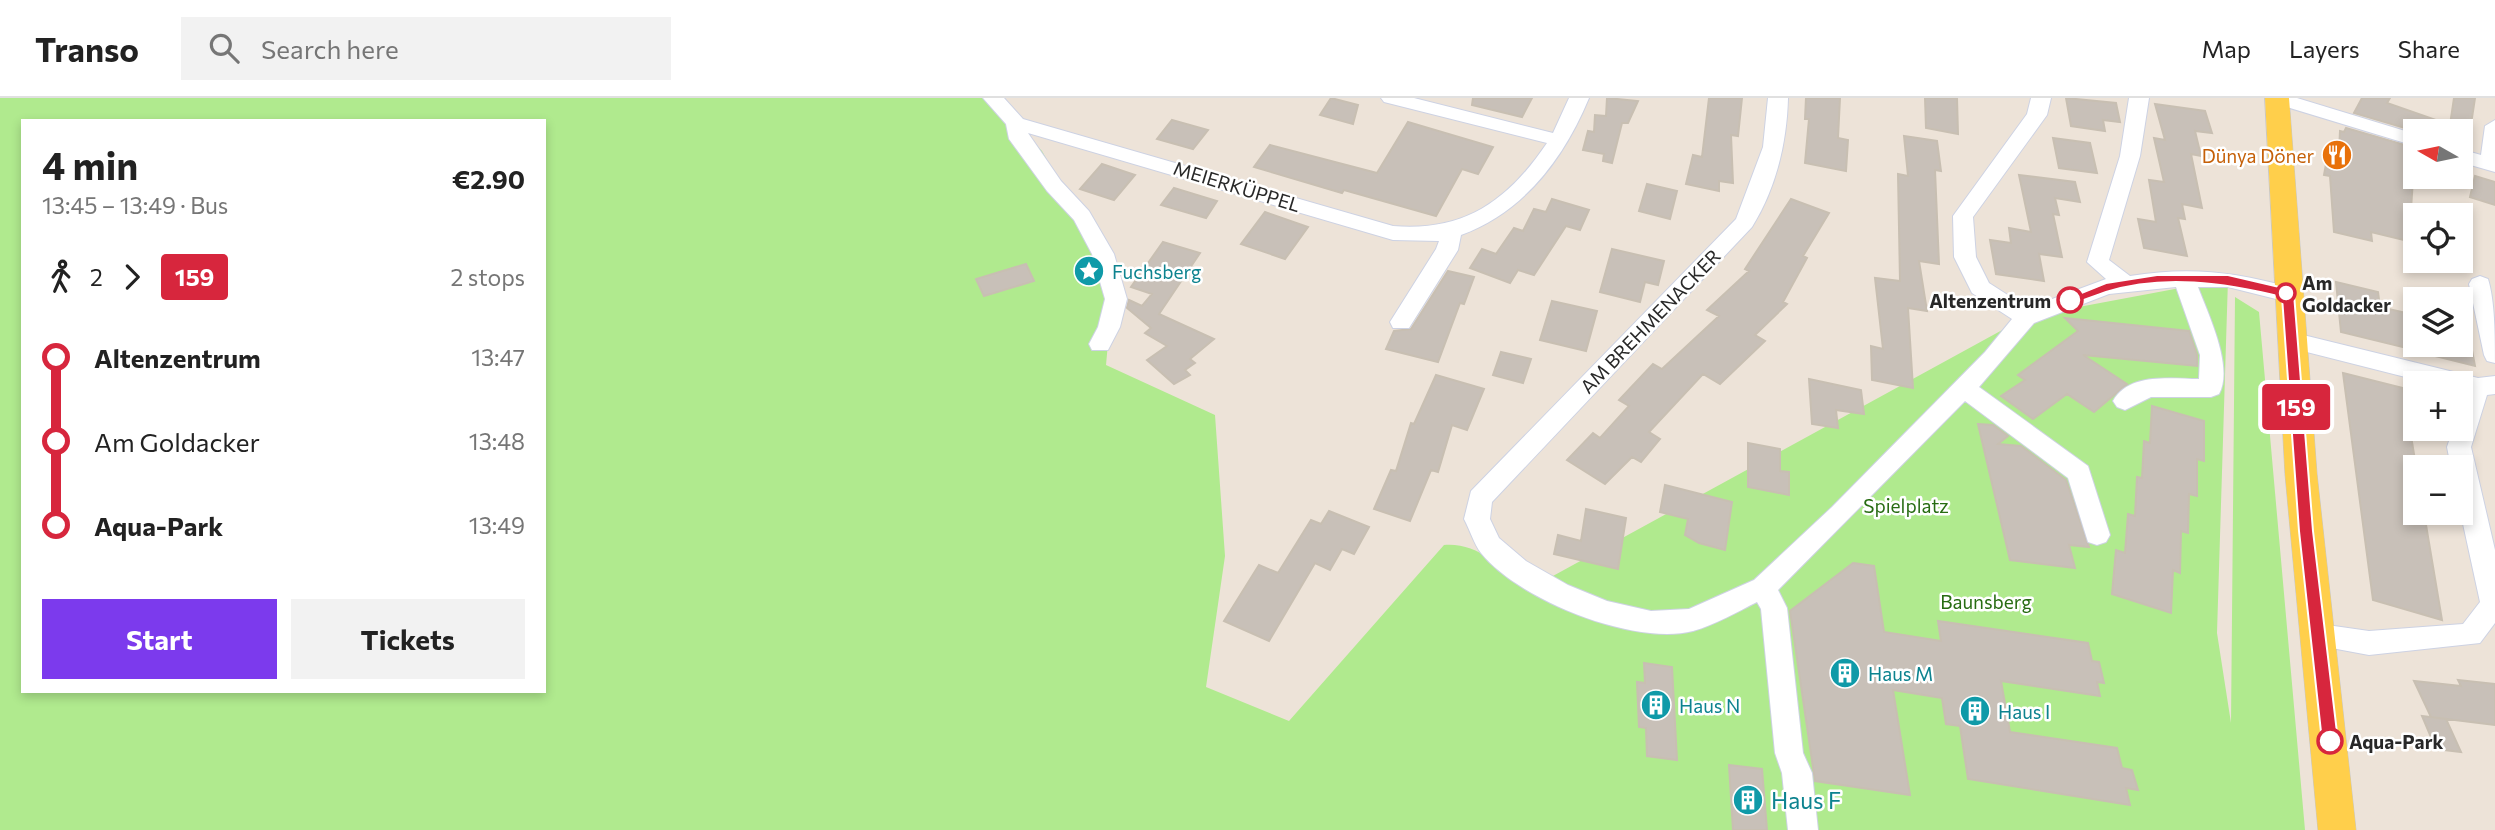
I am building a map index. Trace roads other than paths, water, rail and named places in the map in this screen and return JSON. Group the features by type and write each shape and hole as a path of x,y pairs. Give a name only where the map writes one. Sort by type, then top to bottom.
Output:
{"main road":[{"path":"2277,98 2291,340 2306,531 2320,636 2337,830"}],"street":[{"path":"993,98 1016,123 1019,139 1054,186 1082,216 1103,254 1116,299 1109,327 1100,344"},
{"path":"1391,98 1558,140"},
{"path":"1401,322 1447,250 1456,230 1491,213 1532,176 1558,140 1579,98"},
{"name":"AM BREHMENACKER","path":"1763,588 1691,620 1651,622 1604,612 1559,593 1517,569 1490,545 1477,519 1480,498 1745,222 1766,178 1775,143 1778,98"},
{"path":"2026,317 1980,288 1965,257 1964,216 2037,115 2041,98"},
{"path":"2126,284 2098,262 2130,156 2139,98"},
{"path":"2277,98 2403,136"},
{"name":"MEIERKÜPPEL","path":"1016,123 1393,233 1456,230"},
{"path":"2473,159 2493,165 2495,127"},
{"path":"1803,830 1797,773 1789,753 1774,608 1763,588 1842,514 1962,387 1993,358 2026,317 2106,287 2157,279 2228,279 2288,294"},
{"path":"2125,401 2147,388 2211,388 2211,355 2185,280"},
{"path":"2480,284 2495,355"},
{"path":"2291,340 2487,386 2459,447 2495,603 2470,635 2370,643 2320,636"},
{"path":"1962,387 2079,473 2097,535"}],"place":[{"name":"Dünya Döner","path":"2337,155"},
{"name":"Fuchsberg","path":"1089,271"},
{"name":"Am Goldacker","path":"2286,293"},
{"name":"Altenzentrum","path":"2070,300"},
{"name":"Haus M","path":"1845,673"},
{"name":"Haus N","path":"1656,705"},
{"name":"Haus I","path":"1975,711"},
{"name":"Aqua-Park","path":"2330,741"},
{"name":"Haus F","path":"1748,800"}],"park label":[{"name":"Spielplatz","path":"1906,505"},
{"name":"Baunsberg","path":"1986,601"}]}
